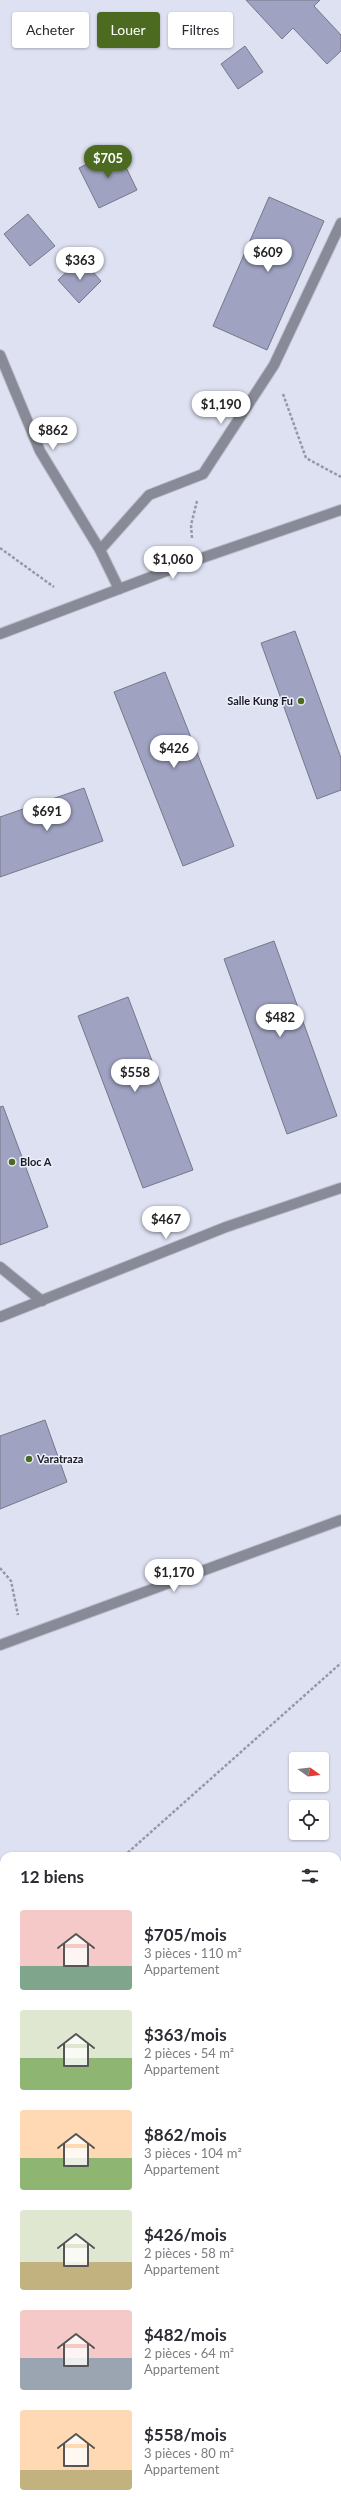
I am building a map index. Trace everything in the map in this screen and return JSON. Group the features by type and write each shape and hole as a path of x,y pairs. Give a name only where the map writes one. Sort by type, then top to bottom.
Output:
{"street":[{"path":"100,550 149,495 203,474 274,365 341,222"},
{"path":"0,355 40,451 100,550 119,588"},
{"path":"0,634 193,561 341,510"},
{"path":"0,1317 226,1227 341,1188"},
{"path":"0,1267 42,1301"},
{"path":"0,1645 341,1520"}],"path":[{"path":"274,365 306,458 341,477"},
{"path":"193,561 191,525 203,474"},
{"path":"0,548 78,604"},
{"path":"0,1568 11,1581 23,1637"},
{"path":"128,1852 341,1663"}],"building":[{"path":"246,0 320,0 314,6 341,35 341,51 327,64 293,28 282,39"},
{"path":"245,46 263,72 238,89 221,64"},
{"path":"117,149 137,190 99,208 79,168"},
{"path":"269,197 324,221 267,350 213,326"},
{"path":"28,214 55,246 30,266 4,234"},
{"path":"81,259 101,281 79,303 58,280"},
{"name":"Salle Kung Fu","path":"295,631 341,758 341,790 317,799 261,643"},
{"path":"165,672 234,846 183,866 114,692"},
{"path":"84,788 103,841 0,877 0,817"},
{"path":"274,941 337,1116 287,1134 224,959"},
{"path":"128,997 193,1170 143,1188 78,1016"},
{"name":"Bloc A","path":"3,1106 48,1227 0,1245 0,1107"},
{"name":"Varatraza","path":"45,1420 67,1482 0,1509 0,1436"}],"place":[{"name":"Salle Kung Fu","path":"301,701"},
{"name":"Bloc A","path":"12,1162"},
{"name":"Varatraza","path":"29,1459"}]}
